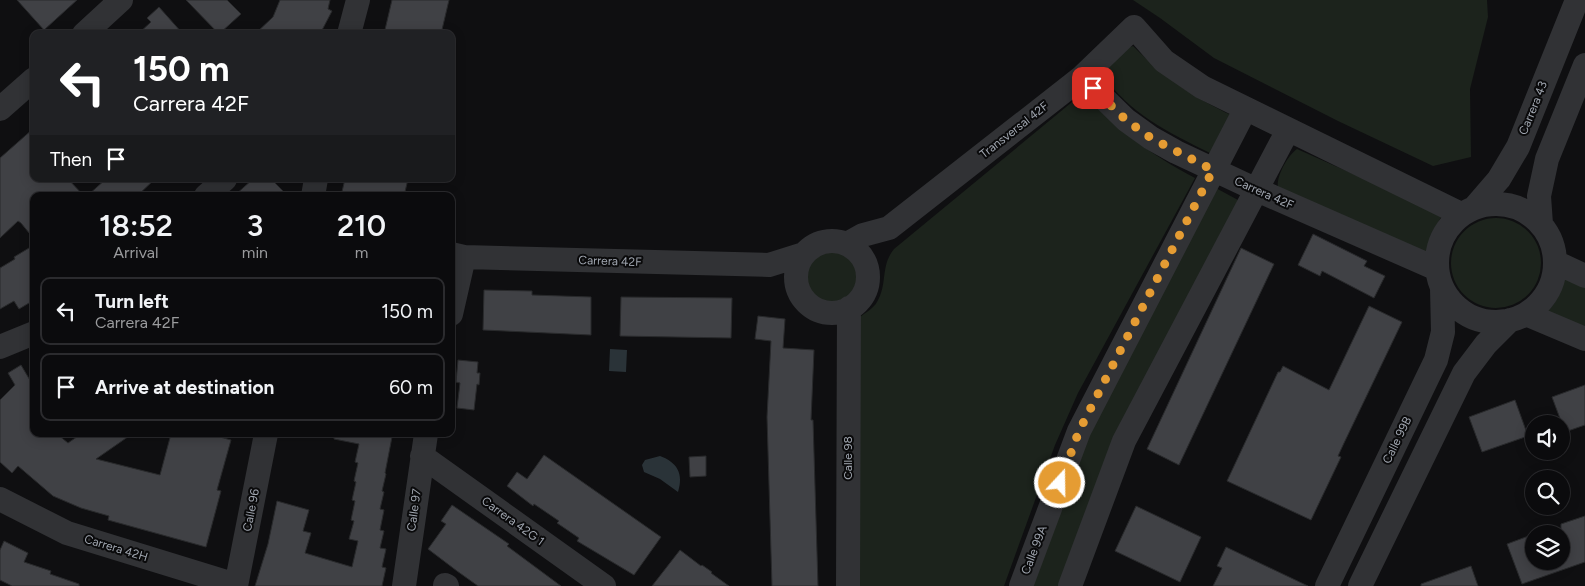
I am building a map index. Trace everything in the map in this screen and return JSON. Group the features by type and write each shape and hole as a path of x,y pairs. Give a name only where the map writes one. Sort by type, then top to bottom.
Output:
{"street":[{"path":"88,30 121,0"},
{"path":"350,30 358,0"},
{"name":"Carrera 43","path":"1468,211 1499,179 1518,147 1577,0"},
{"name":"Transversal 42F","path":"866,267 889,228 1082,77 1134,27 1164,61 1202,87 1245,110"},
{"path":"1541,224 1539,196 1547,159 1585,65"},
{"name":"Carrera 42F","path":"1082,77 1126,120 1176,152 1440,279"},
{"path":"0,110 30,83"},
{"path":"1245,110 1468,211"},
{"name":"Calle 99A","path":"1021,586 1079,431 1245,110"},
{"path":"1070,586 1124,441 1288,130"},
{"path":"210,192 222,182"},
{"path":"1360,586 1464,373 1486,344 1518,317 1542,300 1552,282 1555,262 1551,242 1541,224 1527,212 1510,206 1492,204 1468,211 1446,229 1438,248 1440,279 1454,305 1470,316 1490,322 1518,317 1585,339"},
{"name":"Transversal 42F","path":"846,244 863,235 889,228"},
{"path":"831,241 846,244 859,254 866,267 868,278 865,289 858,301 843,317 818,310 806,302 800,293 796,279 798,264 812,246 831,241"},
{"name":"Carrera 42F","path":"458,255 769,265 804,254"},
{"path":"455,280 458,255"},
{"path":"1555,262 1585,276"},
{"name":"Carrera 42F","path":"769,265 796,279"},
{"name":"Calle 99B","path":"1327,586 1436,360 1443,332 1440,279"},
{"name":"Calle 98","path":"843,317 848,586"},
{"path":"0,347 30,335"},
{"name":"Calle 96","path":"236,586 265,437"},
{"name":"Calle 97","path":"404,586 424,445"},
{"name":"Carrera 42G 1","path":"424,445 604,586"},
{"name":"Carrera 42H","path":"0,500 67,533 236,586"}],"shaded area":[{"path":"1133,0 1487,0 1488,17 1470,89 1471,157 1433,166 1338,121 1214,58"},
{"path":"1133,46 1179,85 1203,101 1231,115 1212,154 1179,138 1137,111 1124,100 1100,72 1125,49"},
{"path":"1083,93 1109,119 1135,140 1163,160 1195,178 1078,393 1055,445 1004,586 857,586 860,317 877,302 882,289 885,268 894,249"},
{"path":"1297,149 1443,214 1431,234 1426,253 1278,188 1283,167"},
{"path":"1214,187 1238,200 1060,586 1028,586 1087,432"},
{"path":"1496,218 1513,221 1528,231 1538,246 1541,263 1538,280 1528,295 1513,305 1496,308 1479,305 1464,295 1454,280 1451,263 1454,246 1464,231 1479,221"},
{"path":"826,245 838,245 854,254 861,264 863,276 861,288 854,298 838,307 826,307 815,302 806,293 801,282 801,270 806,259 815,250"},
{"path":"1565,271 1585,281 1585,330 1546,313 1560,294"},
{"path":"610,349 627,350 626,372 609,371"},
{"path":"660,456 671,462 678,469 680,486 678,492 660,479 644,472 642,465 645,460"}],"building":[{"path":"17,0 77,0 44,30"},
{"path":"186,0 227,0 241,14 223,30 215,30"},
{"path":"280,0 330,0 328,9 332,11 322,30 259,30 273,17"},
{"path":"392,0 449,0 442,30 385,30"},
{"path":"159,7 179,30 142,30 151,22 147,18"},
{"path":"30,132 30,182 71,182 80,192 30,192 30,234 18,221 0,238 0,158"},
{"path":"103,182 152,182 141,192 91,192"},
{"path":"250,182 274,182 284,192 238,192"},
{"path":"344,182 407,182 405,192 342,192"},
{"path":"1313,234 1367,261 1364,266 1385,276 1374,298 1322,271 1320,276 1298,265"},
{"path":"30,247 30,302 19,309 14,301 0,309 0,268 15,259 14,257"},
{"path":"1241,248 1274,264 1179,465 1147,449"},
{"path":"484,290 532,291 532,295 591,297 591,335 483,330"},
{"path":"621,297 732,298 731,338 620,336"},
{"path":"1369,306 1402,322 1338,456 1341,457 1311,520 1227,481 1278,372 1280,372 1283,366 1329,390"},
{"path":"758,316 785,319 783,348 814,350 811,420 813,420 818,586 772,586 767,417 771,341 755,339"},
{"path":"458,360 478,362 477,373 480,373 479,385 477,384 474,410 457,408 460,383 456,382"},
{"path":"21,365 30,380 30,437 61,437 68,443 77,437 128,437 96,459 160,475 170,437 220,437 231,440 217,490 221,491 206,547 108,520 109,516 81,508 53,496 18,466 12,473 0,462 0,400 15,385 8,373"},
{"path":"1585,385 1585,425 1570,430 1570,415 1559,415 1552,397"},
{"path":"1515,400 1525,428 1525,437 1482,452 1469,417"},
{"path":"334,437 392,437 380,509 384,510 380,530 384,531 380,548 386,549 382,567 386,568 382,586 255,586 268,544 277,501 309,510 303,531 311,533 305,553 352,567 358,541 349,539 354,521 351,520 355,501 352,500 358,463 355,462 359,444 334,439"},
{"path":"544,455 661,537 634,575 577,541 579,538 557,523 559,521 534,504 533,506 507,486 517,472 527,479"},
{"path":"706,456 706,476 690,477 689,457"},
{"path":"452,505 509,544 507,546 561,586 478,586 457,571 428,549 446,524 441,521"},
{"path":"1136,506 1201,537 1180,582 1115,551"},
{"path":"1585,516 1585,562 1570,567 1570,525 1561,524"},
{"path":"1525,537 1525,570 1562,570 1522,584 1507,544"},
{"path":"4,541 28,553 24,562 51,571 50,574 79,584 79,586 12,586 0,580 0,550"},
{"path":"1226,547 1308,586 1213,586 1222,568 1217,566"},
{"path":"680,550 712,572 729,586 652,586"},
{"path":"1471,566 1478,586 1421,586 1421,584"}],"route":[{"path":"1060,483 1079,431 1213,170 1151,138 1126,120 1093,88"}]}
